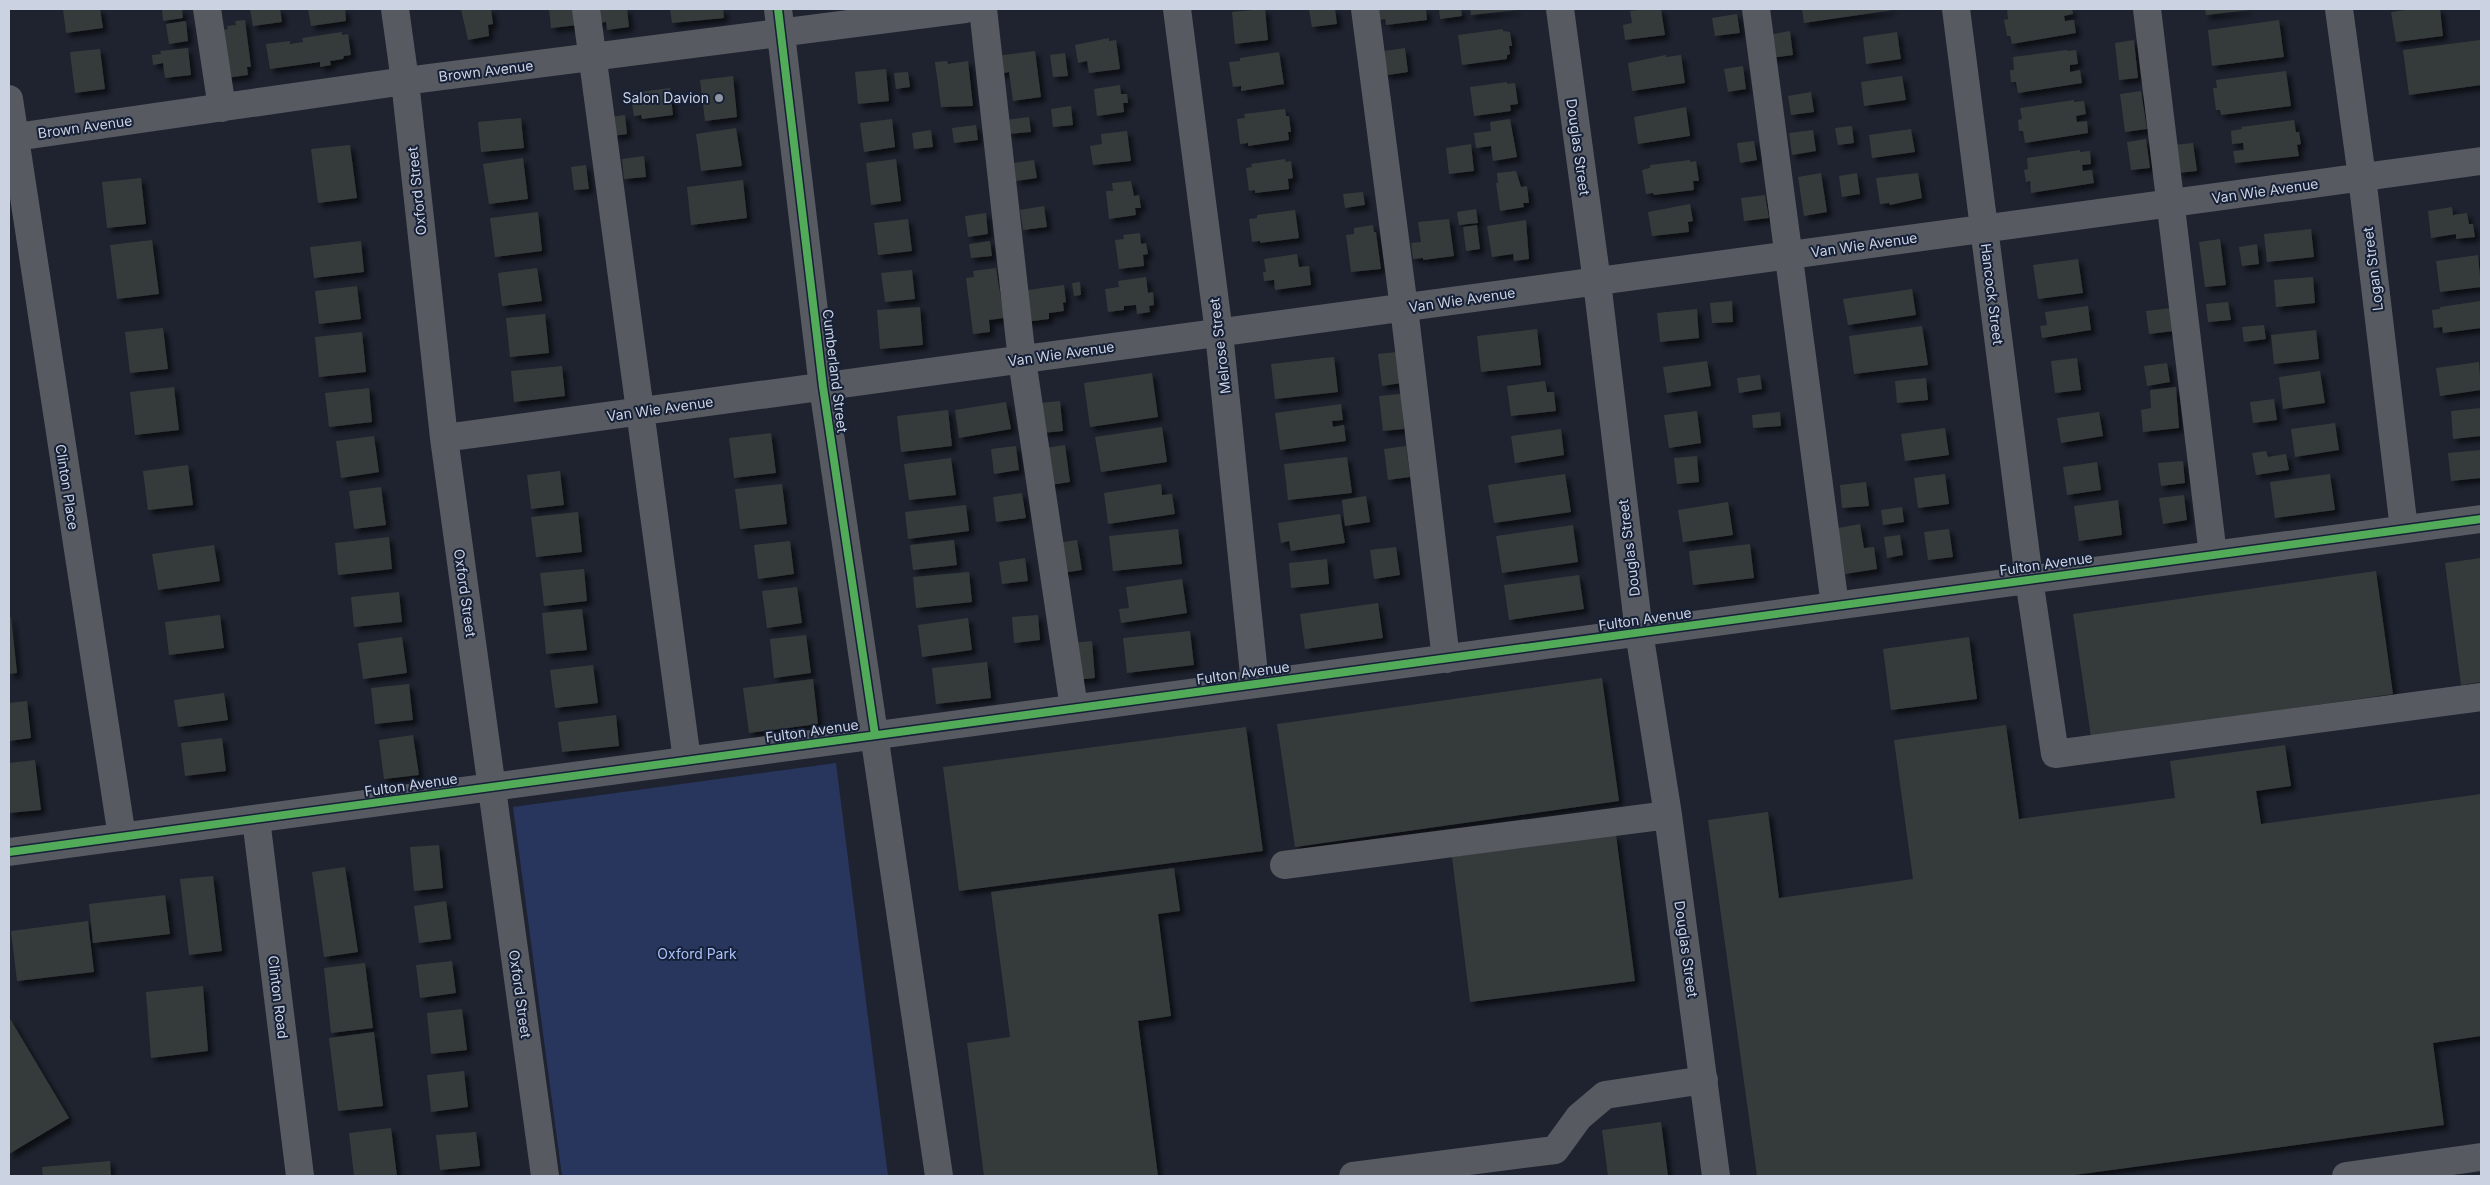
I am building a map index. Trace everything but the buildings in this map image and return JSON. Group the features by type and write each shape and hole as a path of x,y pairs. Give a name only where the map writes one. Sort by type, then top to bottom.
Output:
{"street":[{"path":"207,9 222,108"},
{"name":"Oxford Street","path":"395,9 405,81 444,438 546,1176"},
{"path":"586,9 687,760"},
{"name":"Brown Avenue","path":"11,138 405,81 592,57 780,21 964,9"},
{"path":"983,9 1022,360 1074,708"},
{"name":"Melrose Street","path":"1177,9 1219,333 1256,684"},
{"path":"1365,9 1404,308 1446,659"},
{"name":"Douglas Street","path":"1560,9 1597,282 1639,632 1668,815 1716,1176"},
{"path":"1756,9 1835,606"},
{"name":"Hancock Street","path":"1956,9 2029,579 2055,754 2481,697"},
{"path":"2148,9 2213,555"},
{"name":"Logan Street","path":"2339,9 2362,177 2404,529"},
{"name":"Cumberland Street","path":"780,21 823,387 940,1176"},
{"name":"Clinton Place","path":"9,99 11,138 122,836"},
{"name":"Van Wie Avenue","path":"444,438 2481,161"},
{"name":"Fulton Avenue","path":"9,852 2481,518"},
{"path":"1284,866 1668,815"},
{"name":"Clinton Road","path":"256,818 300,1176"},
{"path":"1353,1176 1555,1150 1579,1117 1605,1095 1704,1080"},
{"path":"2346,1176 2481,1157"}],"green space":[{"name":"Oxford Park","path":"836,763 888,1176 562,1176 513,807"}],"cycle path":[{"path":"778,9 823,387 875,735"},
{"path":"9,852 2481,519"}],"place":[{"name":"Salon Davion","path":"719,98"}]}
